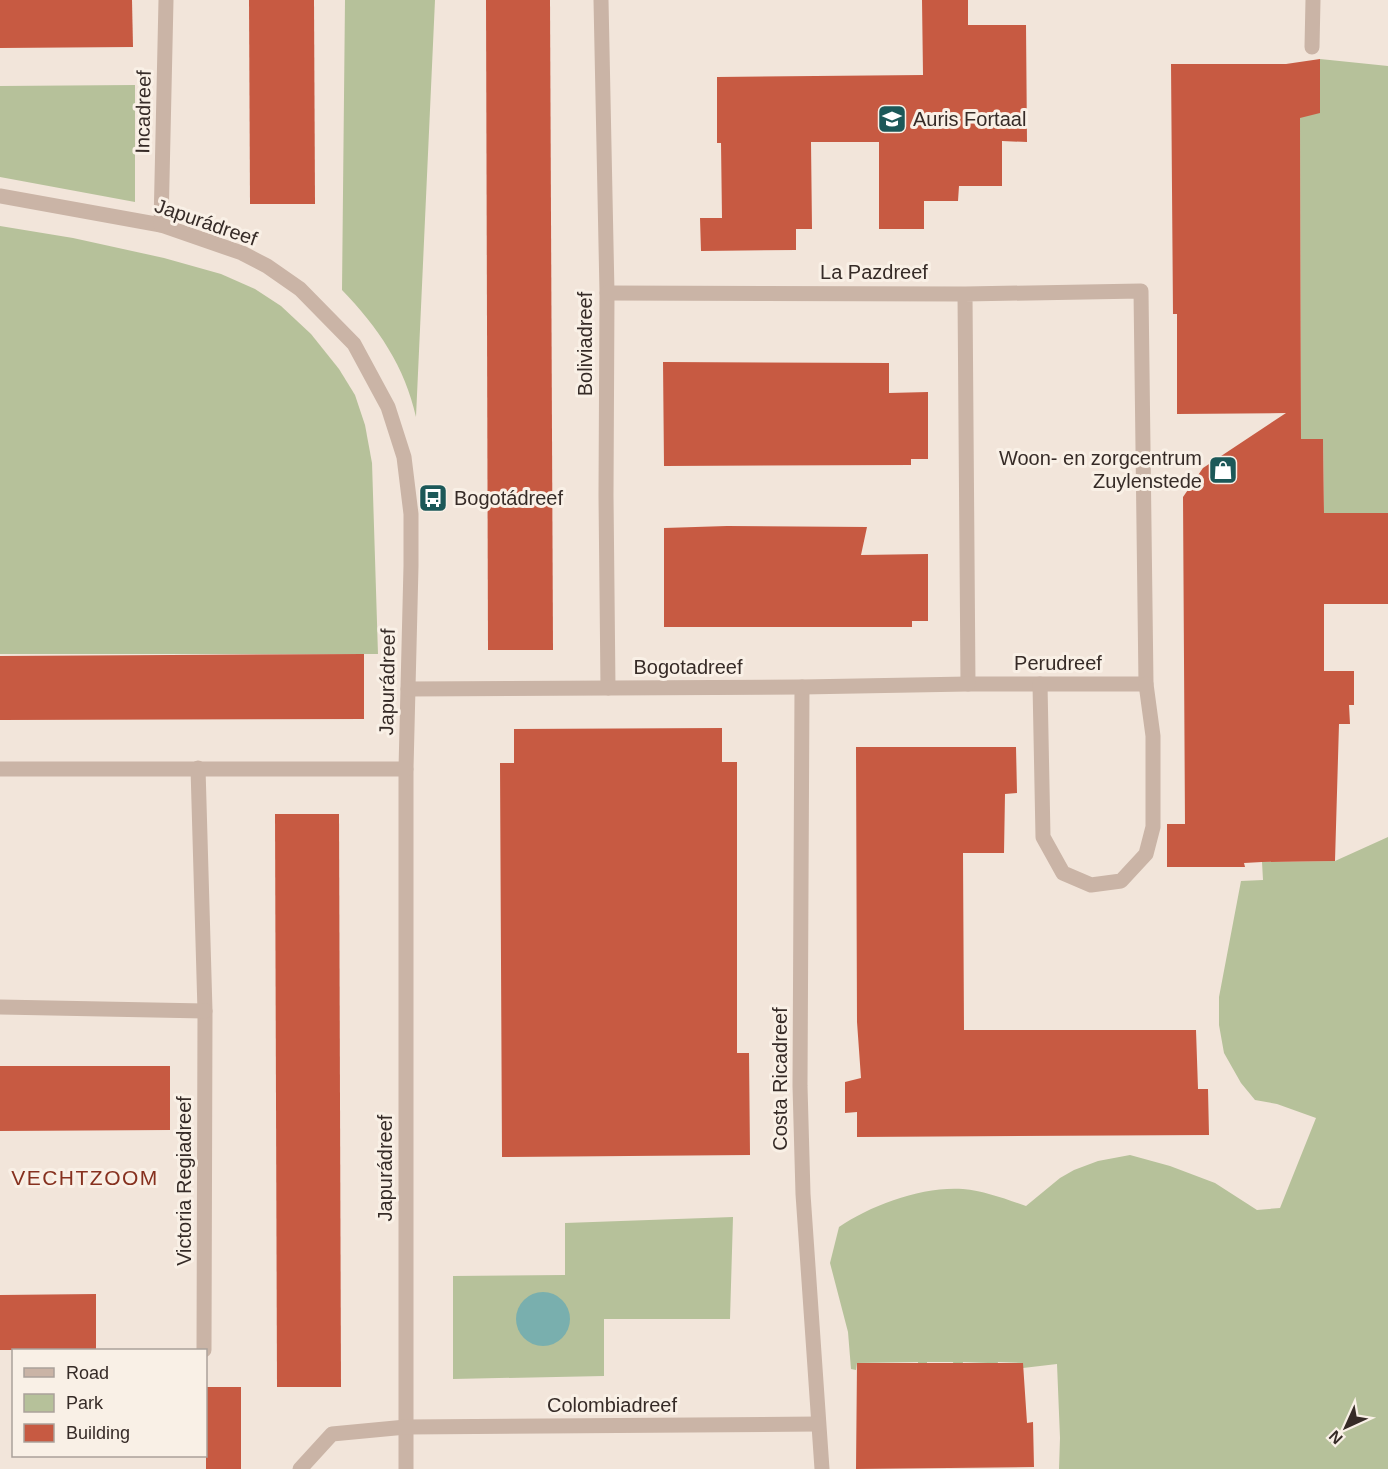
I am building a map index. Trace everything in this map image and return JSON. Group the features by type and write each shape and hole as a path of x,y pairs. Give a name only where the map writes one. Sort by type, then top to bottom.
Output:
{"street":[{"name":"Incadreef","path":"161,225 166,0"},
{"name":"Boliviadreef","path":"601,0 607,293 608,688"},
{"path":"1312,47 1313,0"},
{"name":"Japurádreef","path":"0,196 161,225 242,253 267,267 300,289 354,344 388,407 404,457 411,514 406,769 406,1469"},
{"name":"La Pazdreef","path":"607,293 965,294 1142,291 1146,684"},
{"path":"965,294 968,684"},
{"name":"Bogotadreef","path":"408,689 968,684"},
{"name":"Perudreef","path":"968,684 1146,684"},
{"path":"1040,684 1043,837 1063,873 1091,885 1121,881 1146,854 1153,827 1153,736 1146,684"},
{"name":"Costa Ricadreef","path":"802,687 800,1086 803,1194 822,1469"},
{"name":"Victoria Regiadreef","path":"198,768 205,1011 204,1349"},
{"path":"0,769 406,769"},
{"path":"0,1007 205,1011"},
{"name":"Colombiadreef","path":"406,1427 818,1424"},
{"path":"300,1469 332,1434 406,1427"}],"green space":[{"path":"345,0 435,0 416,417 405,381 388,349 367,318 342,290"},
{"path":"1320,59 1388,66 1388,513 1324,513 1323,439 1301,439 1300,118"},
{"path":"135,85 135,202 0,177 0,86"},
{"path":"0,226 73,238 164,258 221,274 255,289 281,306 311,334 339,369 355,395 365,425 372,463 378,654 0,654"},
{"path":"1388,837 1388,1469 1059,1469 1057,1364 1023,1368 1023,1363 998,1362 997,1367 988,1363 963,1362 962,1368 954,1368 953,1362 927,1362 927,1368 918,1369 918,1362 857,1363 856,1370 851,1369 848,1332 830,1263 839,1227 866,1211 915,1194 948,1189 987,1193 1026,1206 1060,1178 1074,1170 1098,1161 1130,1155 1170,1166 1215,1183 1257,1210 1280,1208 1316,1118 1277,1104 1255,1100 1241,1083 1224,1053 1219,1025 1219,997 1241,881 1263,880 1262,862 1335,861"},
{"path":"733,1217 730,1319 604,1319 604,1376 453,1379 453,1276 565,1275 565,1223"}],"water":[{"path":"543,1292 553,1294 562,1300 568,1309 570,1319 568,1329 562,1338 553,1344 543,1346 533,1344 524,1338 518,1329 516,1319 518,1309 524,1300 533,1294"}],"building":[{"path":"0,0 132,0 133,47 0,48"},
{"path":"249,0 314,0 315,204 250,204"},
{"path":"486,0 550,0 553,650 488,650"},
{"path":"922,0 968,0 968,25 1026,25 1027,142 1002,141 1002,186 959,186 958,201 924,201 924,229 879,229 879,142 811,142 812,229 796,229 796,250 701,251 700,218 722,218 721,143 717,143 717,77 923,75"},
{"path":"1320,59 1320,113 1300,118 1301,439 1323,439 1324,513 1388,513 1388,604 1324,604 1324,671 1354,671 1354,705 1349,705 1350,724 1339,724 1335,861 1244,863 1245,867 1167,867 1167,824 1185,824 1183,497 1203,468 1286,413 1177,414 1177,314 1173,314 1171,64 1286,64"},
{"path":"663,362 889,363 889,393 928,392 928,459 911,459 911,465 664,466"},
{"path":"867,527 861,555 928,554 928,621 912,621 912,627 664,627 664,528"},
{"path":"364,654 364,719 0,720 0,656"},
{"path":"722,728 722,762 737,762 737,1053 749,1053 750,1155 502,1157 500,763 514,763 514,729"},
{"path":"856,747 1016,747 1017,793 1005,794 1004,853 963,853 964,1030 1196,1030 1198,1089 1208,1089 1209,1135 857,1137 857,1112 845,1113 845,1082 861,1078 857,1022"},
{"path":"275,814 339,814 341,1387 277,1387"},
{"path":"0,1066 170,1066 170,1130 0,1131"},
{"path":"96,1294 96,1349 0,1350 0,1295"},
{"path":"857,1363 1023,1363 1027,1423 1033,1422 1034,1467 856,1469"},
{"path":"207,1387 241,1387 241,1469 206,1469"}],"place":[{"name":"Auris Fortaal","path":"892,119"},
{"name":"Woon- en zorgcentrum Zuylenstede","path":"1223,470"},
{"name":"Bogotádreef","path":"433,498"}],"district":[{"name":"VECHTZOOM","path":"85,1177"}]}
